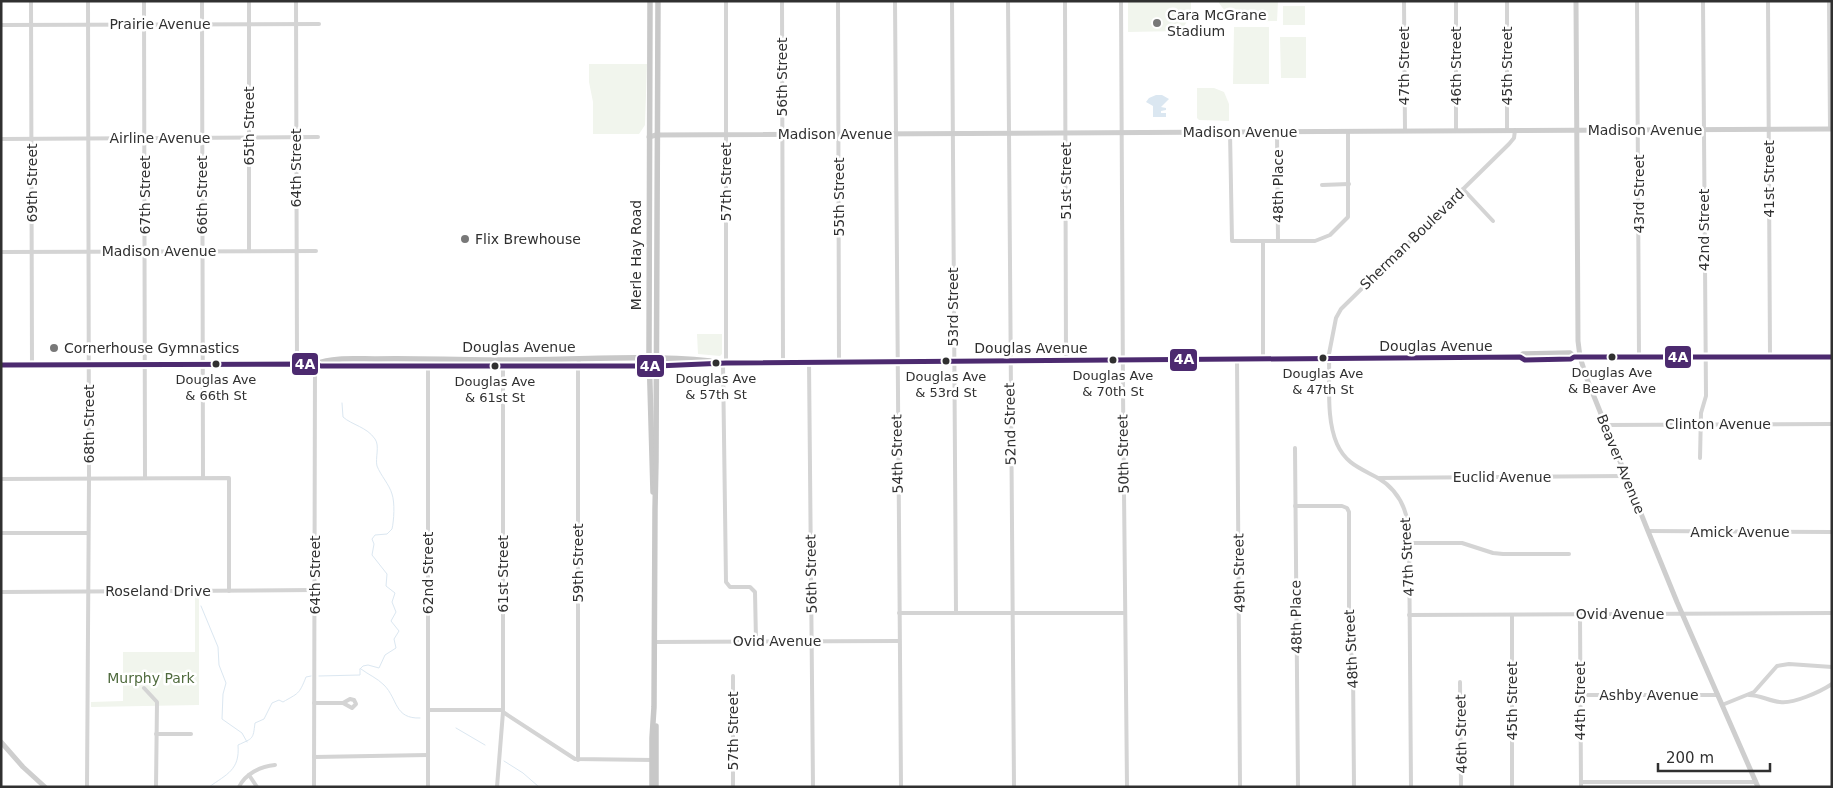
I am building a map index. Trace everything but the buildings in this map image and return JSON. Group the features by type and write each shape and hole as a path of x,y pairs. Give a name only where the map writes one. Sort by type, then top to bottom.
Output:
{"main road":[{"name":"Merle Hay Road","path":"650,1 649,366 651,459 655,509"},
{"name":"Merle Hay Road","path":"652,787 654,760 658,1"},
{"name":"Douglas Avenue","path":"577,362 657,366 783,362 1520,357 1529,360 1571,359 1577,357 1832,356"},
{"name":"Douglas Avenue","path":"315,364 322,361 348,359 428,358 503,363"},
{"name":"Douglas Avenue","path":"1,365 315,364 321,366 428,366 649,359 724,363"},
{"name":"Merle Hay Road","path":"654,760 656,787"}],"street":[{"name":"69th Street","path":"31,1 32,365"},
{"name":"68th Street","path":"87,787 89,479 88,1"},
{"name":"67th Street","path":"144,1 145,478"},
{"name":"66th Street","path":"202,1 203,478"},
{"name":"65th Street","path":"249,1 249,251"},
{"name":"64th Street","path":"296,1 297,364"},
{"name":"57th Street","path":"726,1 724,363 726,582 730,587 750,588 755,592 756,641"},
{"name":"56th Street","path":"782,1 783,362"},
{"name":"55th Street","path":"838,1 839,362"},
{"name":"54th Street","path":"895,1 900,787"},
{"name":"53rd Street","path":"952,1 956,613"},
{"name":"52nd Street","path":"1008,1 1014,787"},
{"name":"51st Street","path":"1065,1 1066,360"},
{"name":"50th Street","path":"1121,1 1127,787"},
{"name":"47th Street","path":"1404,1 1404,131"},
{"name":"46th Street","path":"1456,1 1456,130"},
{"name":"45th Street","path":"1507,1 1507,130"},
{"name":"Beaver Avenue","path":"1576,1 1577,357 1682,614 1757,784"},
{"name":"43rd Street","path":"1637,1 1639,357"},
{"name":"42nd Street","path":"1700,458 1701,413 1706,396 1703,1"},
{"name":"41st Street","path":"1768,1 1770,357"},
{"path":"1829,1 1831,129"},
{"name":"Prairie Avenue","path":"1,26 319,24"},
{"name":"Madison Avenue","path":"649,137 656,135 1831,129"},
{"name":"Sherman Boulevard","path":"1329,359 1336,318 1341,308 1512,140 1514,130"},
{"path":"1230,132 1231,237 1235,242 1315,241 1330,235 1348,217 1348,131"},
{"name":"48th Place","path":"1277,132 1278,241"},
{"name":"Airline Avenue","path":"1,139 318,137"},
{"path":"1322,185 1348,184"},
{"path":"1463,189 1493,220"},
{"name":"48th Place","path":"1263,241 1263,359"},
{"name":"Madison Avenue","path":"1,252 316,251"},
{"name":"62nd Street","path":"428,358 428,787"},
{"name":"47th Street","path":"1329,359 1332,427 1338,445 1354,465 1378,478 1392,489 1400,498 1407,516 1409,543 1411,787"},
{"name":"49th Street","path":"1237,360 1240,787"},
{"name":"59th Street","path":"577,362 578,760"},
{"name":"56th Street","path":"808,362 813,787"},
{"name":"61st Street","path":"497,787 503,711 503,363"},
{"name":"64th Street","path":"314,787 315,364"},
{"name":"Clinton Avenue","path":"1605,425 1832,424"},
{"name":"48th Place","path":"1295,448 1298,787"},
{"name":"Euclid Avenue","path":"1378,478 1625,476"},
{"path":"1,479 229,478 228,591"},
{"path":"1392,489 1396,478"},
{"name":"48th Street","path":"1295,506 1342,506 1347,508 1349,512 1349,635 1353,667 1354,787"},
{"name":"Amick Avenue","path":"1648,531 1832,532"},
{"path":"1,533 88,533"},
{"path":"1409,543 1462,543 1493,553 1503,554 1569,554"},
{"name":"Roseland Drive","path":"1,592 315,590"},
{"path":"899,613 1125,613"},
{"name":"Ovid Avenue","path":"1409,615 1832,613"},
{"name":"45th Street","path":"1512,615 1512,787"},
{"name":"44th Street","path":"1580,615 1581,784"},
{"name":"Ovid Avenue","path":"654,642 899,641"},
{"path":"1722,705 1749,695 1759,687 1777,666 1789,664 1832,666"},
{"name":"57th Street","path":"733,676 733,787"},
{"name":"46th Street","path":"1460,682 1461,787"},
{"path":"1749,695 1787,702 1832,684"},
{"path":"144,688 156,702 156,787"},
{"name":"Ashby Avenue","path":"1580,696 1718,695"},
{"path":"314,703 343,703"},
{"path":"428,710 503,711 572,758 578,760 654,760"},
{"path":"156,734 191,734"},
{"path":"1,742 23,767 45,787"},
{"path":"314,757 428,755"},
{"path":"239,787 249,775 263,768 276,765"},
{"path":"249,775 256,787"},
{"path":"1581,784 1757,784"}],"green space":[{"name":"Cara McGrane Stadium","path":"1128,1 1191,1 1191,15 1181,31 1128,32"},
{"path":"1218,1 1278,1 1277,21 1252,21 1236,18 1223,9"},
{"path":"1283,6 1305,6 1305,25 1283,25"},
{"path":"1234,27 1269,27 1269,84 1233,84"},
{"path":"1280,37 1306,37 1306,78 1281,78"},
{"path":"589,64 647,64 645,125 639,134 593,134 593,102 589,82"},
{"path":"1197,88 1214,88 1224,92 1229,104 1229,121 1199,120 1197,118"},
{"path":"697,334 722,334 722,354 720,356 698,354"},
{"name":"Murphy Park","path":"195,595 199,595 199,705 91,707 91,702 123,701 123,652 195,652"}],"shaded area":[{"path":"1162,95 1169,99 1161,107 1166,108 1161,113 1166,113 1166,117 1153,117 1153,106 1146,102 1149,98"}],"waterway":[{"path":"342,403 343,417 364,429 375,439 377,445 377,466 391,490 394,502 392,529 387,534 375,535 372,539 374,544 372,555 387,574 386,586 395,593 392,602 396,612 391,621 399,631 394,639 396,648 385,655 379,668 368,665 360,669"},
{"path":"201,606 218,647 219,665 226,683 223,694 222,719 242,733 247,742"},
{"path":"319,676 360,675 360,669"},
{"path":"361,669 384,685 401,712 405,715 420,718"},
{"path":"209,787 231,771 237,760 238,745 251,738 254,733 255,723 264,719 272,703 279,700 283,702 295,695 302,687 306,677 311,676"},
{"path":"456,728 485,745"},
{"path":"504,761 523,773 539,787"}],"transit line":[{"name":"4A","path":"1,365 657,366 726,363 1520,357 1525,360 1571,359 1574,357 1832,357"}],"place":[{"name":"Cara McGrane Stadium","path":"1157,23"},
{"name":"Flix Brewhouse","path":"465,239"},
{"name":"Cornerhouse Gymnastics","path":"54,348"},
{"name":"Douglas Ave & Beaver Ave","path":"1612,357"},
{"name":"Douglas Ave & 47th St","path":"1323,358"},
{"name":"Douglas Ave & 70th St","path":"1113,360"},
{"name":"Douglas Ave & 53rd St","path":"946,361"},
{"name":"Douglas Ave & 57th St","path":"716,363"},
{"name":"Douglas Ave & 66th St","path":"216,364"},
{"name":"Douglas Ave & 61st St","path":"495,366"}]}
